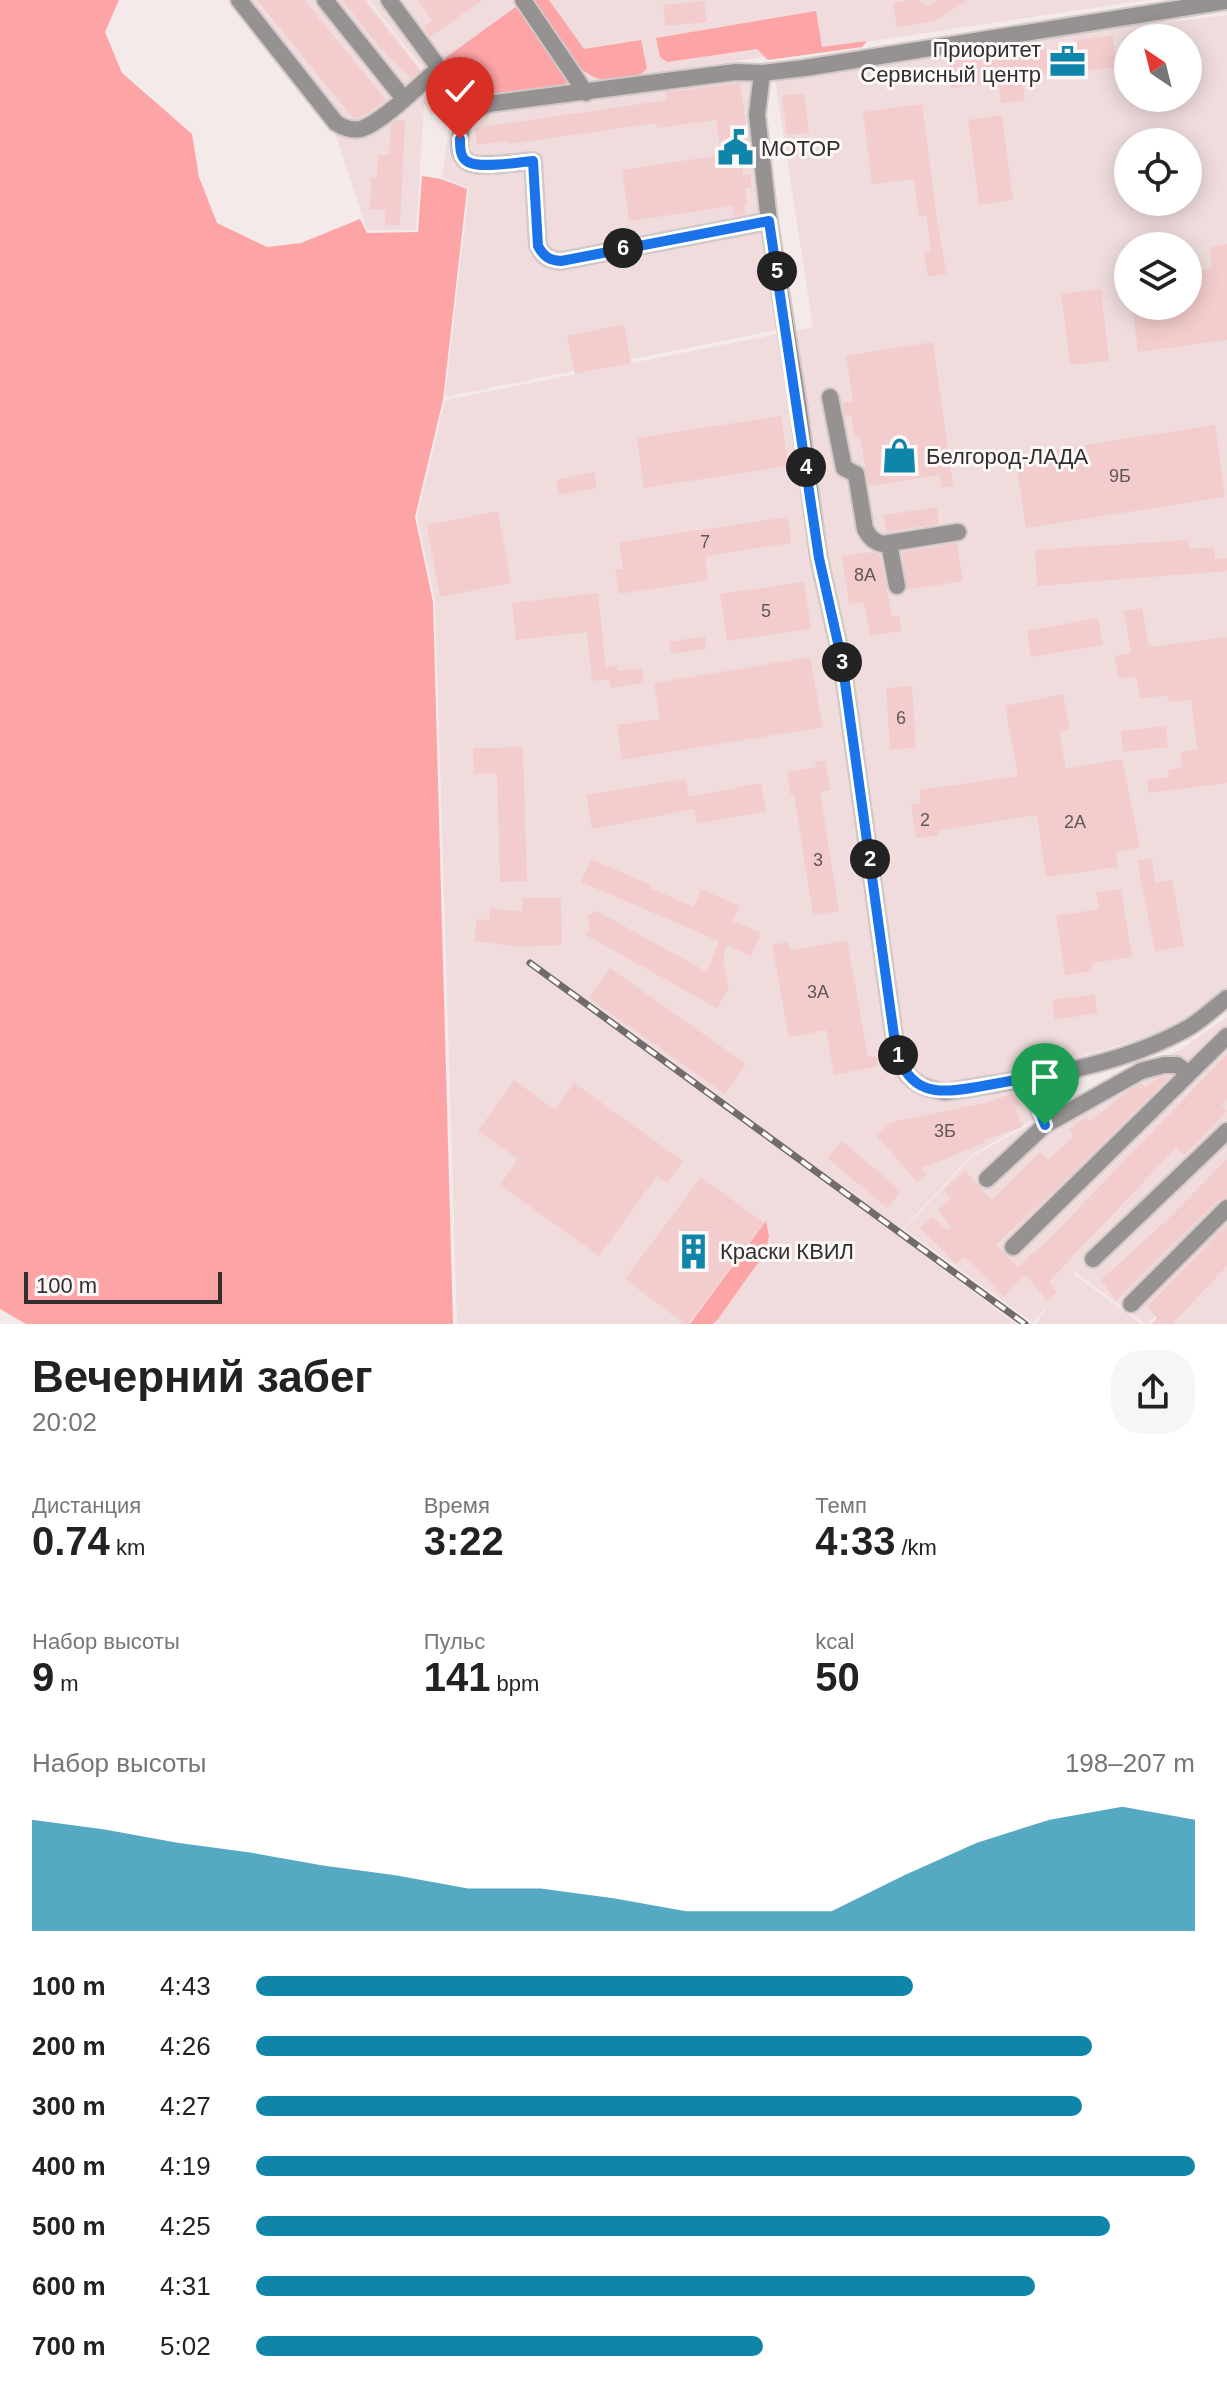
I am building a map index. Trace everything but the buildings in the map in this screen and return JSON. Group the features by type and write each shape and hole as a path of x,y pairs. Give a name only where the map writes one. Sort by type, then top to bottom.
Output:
{"street":[{"path":"239,0 336,123 346,129 359,130 370,124 438,69"},
{"path":"325,0 404,99"},
{"path":"389,0 438,69 463,96 488,104 736,72 762,73 1227,1"},
{"path":"523,0 586,93"},
{"path":"762,73 757,115 769,221 819,558 842,661 896,1050 901,1066 912,1080 928,1089 946,1092 1066,1072 1164,1041 1192,1026 1227,998"},
{"path":"488,104 475,110 462,128 462,156 467,162 478,165 533,161 538,246 543,255 551,260 561,261 769,221"},
{"path":"830,397 844,468 856,474 869,537 876,542 889,543 958,532"},
{"path":"889,543 897,586"},
{"path":"1013,1247 1227,1036"},
{"path":"987,1179 1045,1125 1152,1067 1177,1065 1188,1073"},
{"path":"1027,1078 1045,1125"},
{"path":"1093,1259 1227,1131"},
{"path":"1131,1304 1227,1208"}],"shaded area":[{"path":"0,0 119,0 105,32 122,73 192,134 199,177 217,223 267,247 301,243 360,219 367,233 418,232 422,176 467,189 443,400 415,517 433,602 453,1324 26,1324 0,1309"},
{"path":"228,0 367,0 426,76 416,230 367,230 334,130"},
{"path":"369,0 1147,0 487,98 472,97 427,74"},
{"path":"529,0 549,0 584,49 641,40 647,68 637,76 624,80 603,80 590,75 580,68"},
{"path":"517,6 567,72 569,80 562,87 514,95 489,96 467,89 441,61"},
{"path":"816,11 822,47 867,41 862,47 768,60 757,49 667,62 660,57 656,38"},
{"path":"1227,15 1227,988 1185,1021 1159,1033 1022,1071 1038,1117 972,1155 897,1235 1016,1324 457,1324 435,601 417,517 445,400 813,327 773,67 1114,28 1114,112 1202,112 1202,24 1148,24"},
{"path":"752,69 786,328 445,397 469,189 442,177 451,112"},
{"path":"1227,1017 1227,1235 1148,1324 1075,1272 1141,1324 1036,1324 1051,1301 1033,1323 904,1229 973,1156 1116,1077 1180,1050"},
{"path":"766,1221 769,1236 765,1253 718,1319 713,1324 690,1324"},
{"path":"1227,1246 1227,1324 1157,1324"}],"railway":[{"path":"530,963 1025,1324"}],"place":[{"name":"Приоритет Сервисный центр","path":"1067,62"},
{"name":"МОТОР","path":"735,148"},
{"name":"Белгород-ЛАДА","path":"900,456"},
{"name":"Краски КВИЛ","path":"694,1251"}],"route":[{"path":"460,139 462,156 467,162 478,165 533,161 538,246 543,255 551,260 561,261 769,221 819,558 842,661 896,1050 901,1066 912,1080 928,1089 946,1092 1027,1078 1045,1125"}]}
